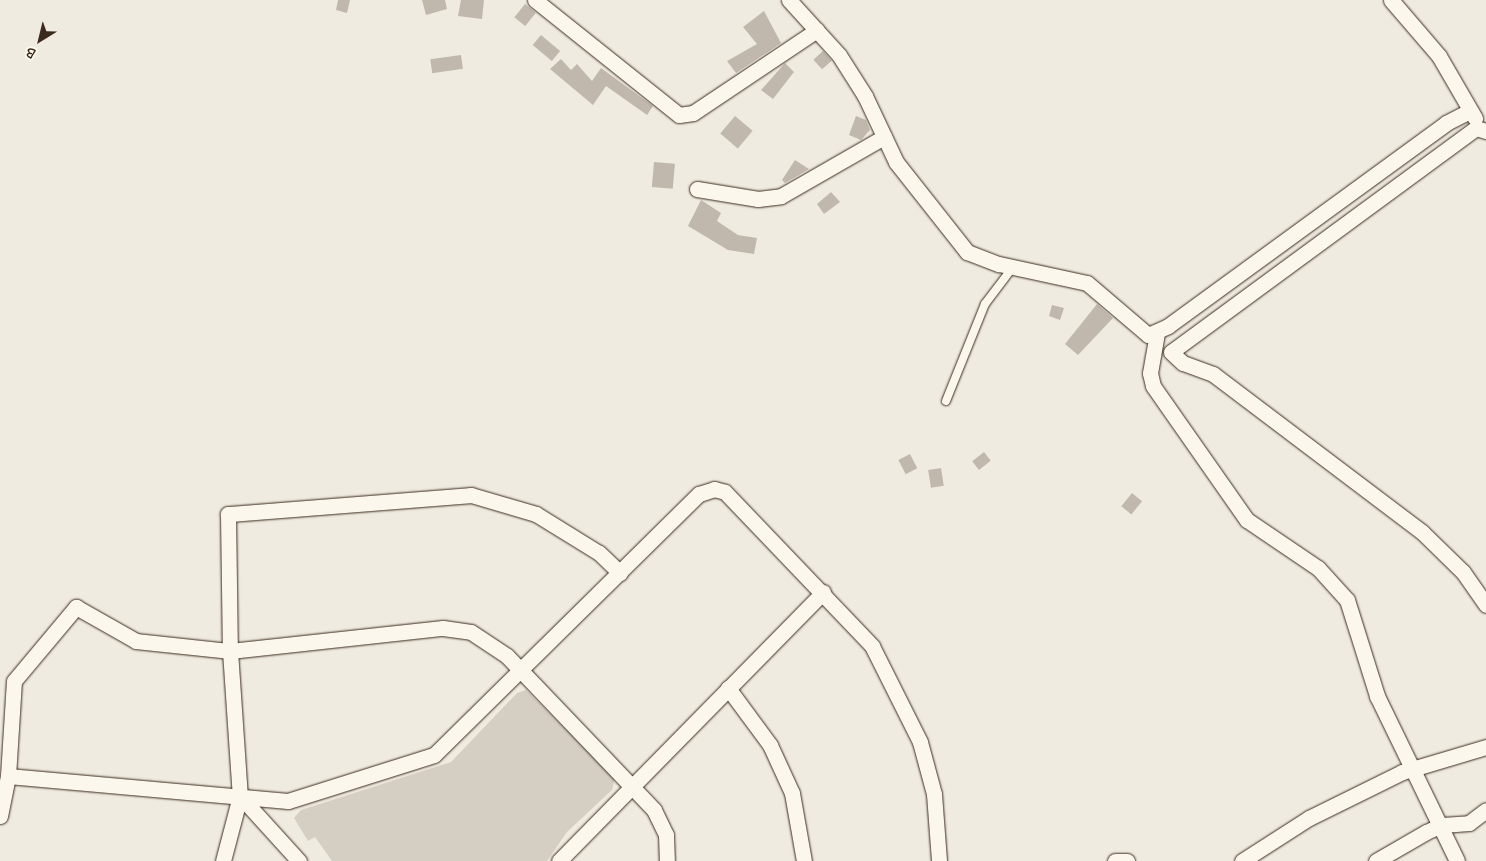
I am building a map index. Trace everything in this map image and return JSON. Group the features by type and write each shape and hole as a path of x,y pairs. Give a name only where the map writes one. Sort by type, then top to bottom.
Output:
{"street":[{"path":"534,0 679,114 692,114 817,30"},
{"path":"789,0 817,30 865,96 896,162 957,241 983,260 1087,283 1140,332 1157,333 1446,123 1470,111"},
{"path":"1391,0 1439,56 1470,111 1486,126"},
{"path":"1486,131 1476,128 1171,352 1183,363 1213,374 1422,532 1463,572 1486,605"},
{"path":"697,189 758,199 781,196 884,137"},
{"path":"1157,333 1150,373 1153,386 1248,520 1318,568 1348,600 1377,696 1442,825 1457,861"},
{"path":"8,776 288,801 434,755 522,671 699,494 714,489 725,492 872,646 904,703 934,794 939,861"},
{"path":"223,861 240,796 230,651 228,514 471,495 536,514 599,553 620,573"},
{"path":"559,861 630,784 822,592"},
{"path":"0,816 8,776 14,681 76,607 136,641 230,651 443,628 471,632 522,671 654,810 666,835 667,861"},
{"path":"728,688 770,745 792,794 804,861"},
{"path":"1242,861 1309,818 1413,768 1486,747"},
{"path":"240,796 299,861"},
{"path":"1376,861 1442,825 1469,823 1486,810"},
{"path":"1114,861 1127,861"}],"lane":[{"path":"946,401 985,304 1013,267"}],"shaded area":[{"path":"526,690 615,778 612,790 567,832 547,861 332,861 315,837 308,841 294,818 301,810 451,762 517,693"}],"building":[{"path":"338,0 350,0 347,13 336,10"},
{"path":"422,0 445,0 447,9 426,15"},
{"path":"461,0 484,0 482,19 458,16"},
{"path":"525,4 536,13 525,26 514,17"},
{"path":"764,11 781,43 736,73 727,61 757,44 743,27"},
{"path":"541,35 560,51 552,61 533,45"},
{"path":"823,51 832,61 822,69 813,60"},
{"path":"461,55 463,69 432,73 430,59"},
{"path":"561,59 571,70 577,64 592,81 601,68 653,106 647,115 606,86 593,105 550,69"},
{"path":"785,63 794,72 773,99 761,90"},
{"path":"735,116 753,131 738,148 720,134"},
{"path":"856,116 866,120 870,130 861,140 849,135"},
{"path":"795,160 809,169 785,183 782,180"},
{"path":"654,162 675,164 673,189 652,187"},
{"path":"831,192 840,202 824,214 817,204"},
{"path":"701,200 721,213 717,221 738,235 757,238 754,254 728,250 688,226"},
{"path":"1097,304 1113,318 1078,355 1065,344"},
{"path":"1052,305 1064,308 1060,320 1049,316"},
{"path":"984,452 991,461 979,470 972,461"},
{"path":"910,454 917,468 906,474 898,460"},
{"path":"941,468 944,486 931,488 928,470"},
{"path":"1132,493 1142,501 1131,514 1121,506"}]}
